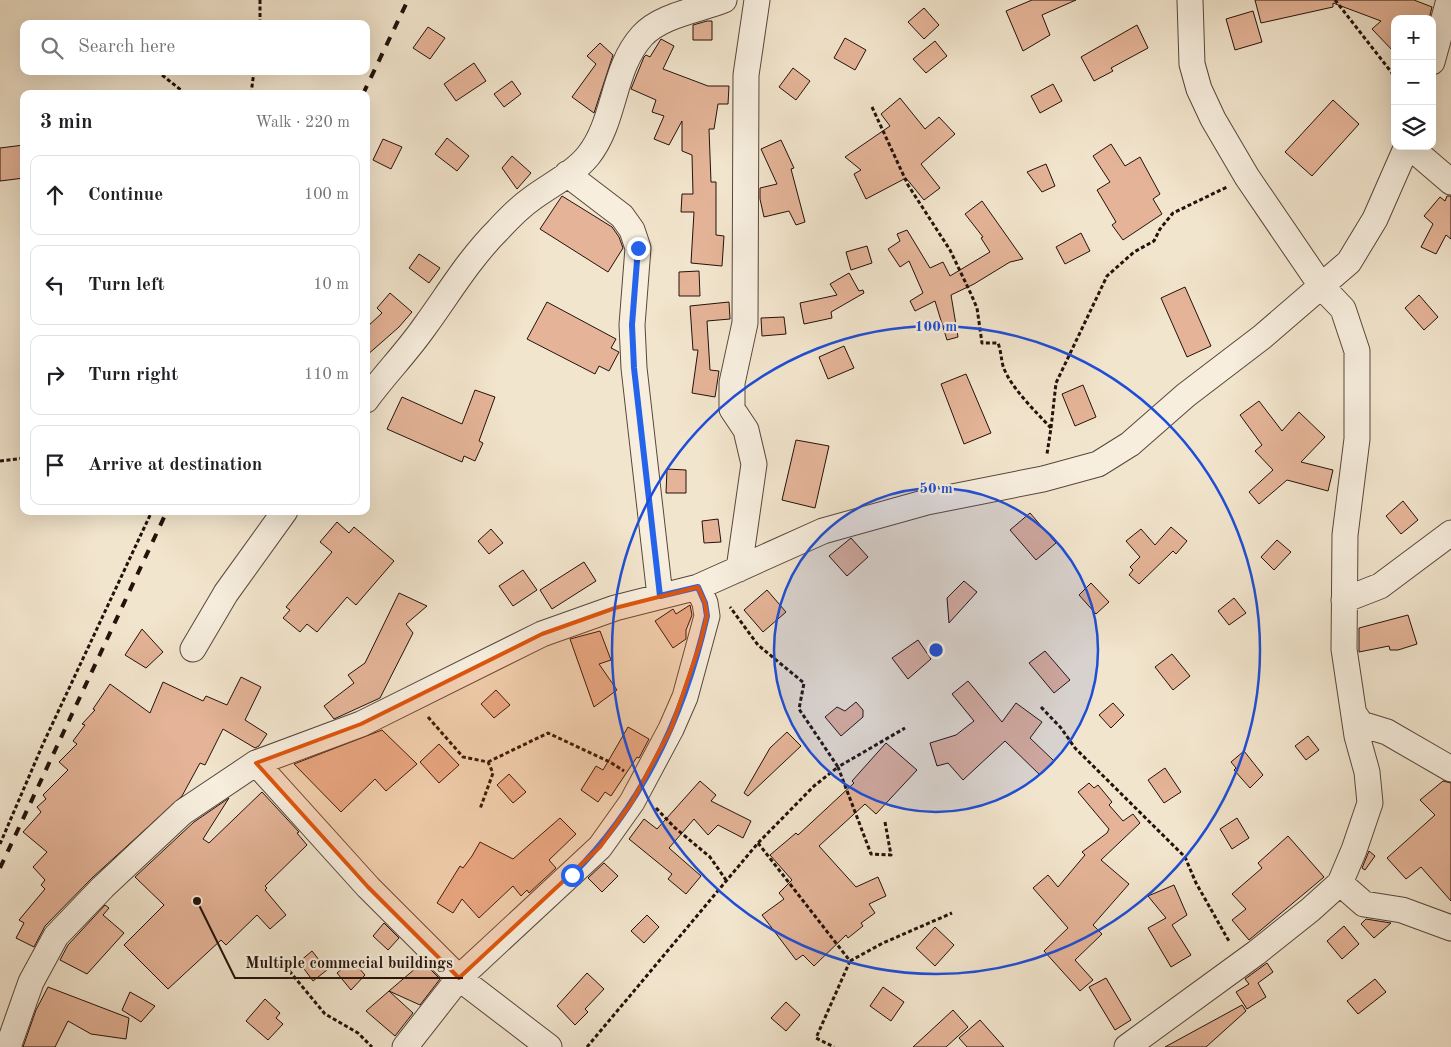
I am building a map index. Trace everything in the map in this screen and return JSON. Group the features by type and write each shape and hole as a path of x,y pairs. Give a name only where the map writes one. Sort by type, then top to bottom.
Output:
{"street":[{"path":"370,395 425,327 449,290 491,238 533,198 567,174 588,156 601,135 626,61 641,36 652,27 667,19 724,0"},
{"path":"739,569 754,464 746,430 732,409 732,383 745,323 746,84 757,0"},
{"path":"1128,1047 1256,953 1310,910 1340,883 1354,850 1370,803 1367,772 1357,736 1345,656 1345,535 1357,439 1357,351 1343,309 1322,287 1247,177 1213,119 1199,89 1192,64 1190,0"},
{"path":"1433,60 1449,0"},
{"path":"8,1047 31,982 56,936 102,886 183,812 256,763 362,724 412,697 542,634 615,608 704,584 823,531 927,502 1043,480 1098,464 1130,444 1186,395 1262,337 1350,262 1375,219 1406,150"},
{"path":"1413,150 1451,182"},
{"path":"567,174 622,216 632,230 638,248 632,325 634,368 660,596"},
{"path":"193,649 226,594 282,515"},
{"path":"1344,600 1380,586 1451,533"},
{"path":"405,1047 459,978 600,847 632,802 671,729 685,697 707,616 704,584"},
{"path":"1355,715 1361,724 1387,732 1451,770"},
{"path":"256,763 368,887 459,978 549,1047"},
{"path":"1340,883 1364,904 1402,910 1451,928"}],"path":[{"path":"260,0 260,20"},
{"path":"1335,0 1387,67 1391,75"},
{"path":"162,75 181,90"},
{"path":"252,90 253,75"},
{"path":"872,107 908,185 950,250 971,294 977,308 982,343 998,343 1004,366 1026,402 1051,428"},
{"path":"1043,480 1056,383 1107,276 1134,252 1154,241 1173,213 1247,177"},
{"path":"0,460 20,458"},
{"path":"0,844 43,744 150,515"},
{"path":"704,584 758,645 804,684 799,709 838,766 872,854 891,855 885,822"},
{"path":"412,697 463,757 488,762 494,773 480,809"},
{"path":"1041,707 1062,728 1075,748 1185,857 1196,883 1232,946 1256,953"},
{"path":"587,1047 758,843 814,786 838,766 905,728"},
{"path":"758,843 850,961"},
{"path":"834,1047 816,1038 850,961 883,943 952,913"},
{"path":"281,961 326,1014 358,1034 372,1047"}],"highlighted area":[{"path":"698,587 705,603 707,616 700,644 671,729 632,802 600,847 459,978 368,887 256,763 361,724 542,634 615,608"}],"building":[{"path":"1032,0 1076,0 1042,15 1050,35 1023,51 1006,11"},
{"path":"1255,0 1414,0 1432,7 1430,15 1391,15 1391,49 1372,29 1381,21 1333,3 1333,7 1261,23"},
{"path":"924,8 939,25 924,39 908,22"},
{"path":"1253,11 1262,42 1235,50 1226,19"},
{"path":"712,21 712,40 693,40 693,25"},
{"path":"1137,25 1148,48 1111,68 1113,71 1094,81 1081,57"},
{"path":"428,27 445,38 430,59 413,48"},
{"path":"845,38 866,50 855,70 834,58"},
{"path":"661,39 674,46 663,69 708,86 729,86 728,104 718,104 714,129 709,129 711,182 716,182 716,235 724,236 722,266 691,263 694,212 681,212 682,194 693,194 692,155 682,151 682,121 669,145 654,139 664,116 652,112 656,100 631,89 644,57 646,55 650,57"},
{"path":"935,41 947,56 926,73 913,59"},
{"path":"600,43 613,55 594,113 572,97 596,64 587,56"},
{"path":"474,63 486,81 456,101 444,84"},
{"path":"793,68 810,81 796,100 779,87"},
{"path":"512,81 521,94 504,107 494,94"},
{"path":"1053,84 1062,101 1040,113 1031,96"},
{"path":"900,98 925,129 939,117 955,134 921,164 940,188 924,200 906,178 866,199 854,174 861,170 845,157 890,126 881,114"},
{"path":"1333,100 1359,124 1312,176 1285,152"},
{"path":"447,138 469,156 457,171 435,154"},
{"path":"383,139 402,147 391,169 373,160"},
{"path":"781,140 794,168 791,169 805,222 796,225 789,211 764,217 760,199 760,188 777,184 761,149"},
{"path":"1111,144 1125,166 1140,157 1160,194 1153,199 1162,214 1123,240 1112,225 1116,222 1097,190 1110,182 1093,156"},
{"path":"20,146 20,178 0,181 0,148"},
{"path":"512,156 531,173 517,189 502,168"},
{"path":"1046,164 1055,186 1042,192 1027,172"},
{"path":"562,196 612,227 619,237 623,248 608,272 540,229"},
{"path":"1447,196 1451,196 1451,239 1446,235 1436,254 1421,247 1433,224 1424,216 1440,197 1445,201"},
{"path":"982,201 1023,259 1010,262 974,284 951,295 958,337 947,340 935,301 915,311 910,301 923,293 909,261 900,267 888,249 900,241 897,234 907,230 930,268 943,262 950,276 990,252 981,238 983,237 965,214"},
{"path":"1081,233 1090,251 1065,264 1056,247"},
{"path":"867,246 872,263 851,270 846,252"},
{"path":"419,254 440,268 429,283 409,268"},
{"path":"699,271 700,296 679,296 679,272"},
{"path":"849,273 859,291 863,290 864,293 831,312 832,318 804,324 800,303 837,295 830,284"},
{"path":"1185,287 1211,346 1187,357 1161,298"},
{"path":"390,293 412,312 399,327 370,352 370,324 382,313 377,308"},
{"path":"1419,295 1438,317 1424,330 1405,308"},
{"path":"547,302 616,339 611,348 619,352 609,371 599,366 595,374 527,339"},
{"path":"729,302 730,319 707,321 710,370 719,371 715,397 692,393 698,350 693,350 690,306"},
{"path":"784,317 786,334 762,336 761,318"},
{"path":"844,346 854,368 828,379 819,357"},
{"path":"966,374 991,433 964,444 941,384"},
{"path":"1083,385 1096,417 1075,426 1062,394"},
{"path":"475,390 495,397 479,441 483,443 475,461 464,456 462,462 387,429 402,397 462,424"},
{"path":"1259,401 1282,431 1299,412 1325,437 1301,462 1333,470 1328,491 1287,480 1259,504 1249,492 1273,470 1255,451 1262,445 1240,415"},
{"path":"796,440 829,446 815,508 782,500"},
{"path":"667,469 686,470 686,493 666,493"},
{"path":"1403,501 1418,520 1401,534 1386,516"},
{"path":"1030,513 1056,543 1036,560 1010,530"},
{"path":"718,519 721,542 704,543 702,521"},
{"path":"337,522 349,533 354,527 394,561 356,605 347,597 317,632 307,624 300,632 283,618 290,610 286,607 332,552 320,542"},
{"path":"1171,527 1187,541 1176,554 1173,551 1139,584 1129,575 1133,570 1130,567 1140,557 1126,541 1141,529 1155,545"},
{"path":"491,529 503,543 489,554 478,541"},
{"path":"851,538 868,557 847,576 829,556"},
{"path":"1277,540 1291,552 1274,570 1261,557"},
{"path":"584,562 596,581 552,609 540,590"},
{"path":"523,570 537,590 513,606 499,586"},
{"path":"964,581 977,592 949,623 947,598"},
{"path":"1091,583 1109,602 1096,614 1079,595"},
{"path":"767,590 786,612 763,632 744,610"},
{"path":"399,593 427,606 406,624 413,633 380,698 334,719 324,706 354,683 348,675 365,663"},
{"path":"1234,598 1246,613 1229,625 1218,611"},
{"path":"690,605 692,615 686,630 686,639 673,648 655,621 673,609 676,614"},
{"path":"1408,615 1417,644 1398,650 1390,650 1389,646 1359,652 1359,628"},
{"path":"142,629 163,652 146,668 125,655"},
{"path":"600,631 611,660 599,664 617,690 594,707 570,639"},
{"path":"918,640 931,659 908,679 892,658"},
{"path":"1045,651 1070,680 1054,693 1029,663"},
{"path":"1172,654 1190,676 1173,690 1155,667"},
{"path":"241,677 261,687 245,720 267,734 259,746 255,748 223,729 205,765 200,763 182,796 93,877 45,926 34,947 16,938 24,923 19,920 45,889 41,885 45,880 33,867 47,852 23,832 41,812 37,807 46,799 43,795 68,770 59,762 77,744 73,741 85,725 82,724 95,710 93,709 110,684 150,713 163,682 203,701 206,696 227,705"},
{"path":"968,681 1002,722 1016,703 1042,722 1030,738 1054,761 1040,775 1005,741 963,780 948,763 937,766 930,743 956,735 974,721 952,694"},
{"path":"496,690 510,705 494,718 481,704"},
{"path":"856,702 863,710 863,717 841,736 825,717 837,707 845,711"},
{"path":"1113,703 1124,715 1111,728 1099,715"},
{"path":"628,727 649,739 639,758 637,757 611,796 605,792 598,802 581,790 596,766 603,770"},
{"path":"382,730 417,764 386,791 375,779 341,812 294,764"},
{"path":"787,732 801,746 748,796 744,793 770,748"},
{"path":"1308,736 1319,750 1306,760 1295,746"},
{"path":"886,743 917,770 876,814 865,804 819,846 856,887 878,877 886,896 869,904 875,913 861,923 863,926 848,938 846,935 814,966 803,955 796,960 762,915 784,899 779,893 792,880 770,855 796,833 798,835 854,783 852,781"},
{"path":"439,744 459,765 439,783 420,762"},
{"path":"1244,751 1263,775 1250,788 1234,770 1236,768 1231,762"},
{"path":"1165,768 1181,792 1164,803 1148,780"},
{"path":"509,774 526,792 513,803 497,785"},
{"path":"700,781 716,795 711,801 751,821 743,838 718,825 708,835 694,819 669,848 701,876 686,894 668,879 672,874 629,839 644,819 657,829"},
{"path":"1443,781 1451,783 1451,901 1421,867 1406,879 1387,858 1435,815 1420,800"},
{"path":"1089,783 1094,788 1098,785 1112,802 1109,805 1123,821 1133,814 1140,823 1101,860 1129,884 1093,925 1102,934 1075,960 1093,980 1080,991 1044,951 1068,928 1033,888 1048,875 1058,887 1085,855 1082,852 1107,833 1109,829 1078,792"},
{"path":"262,792 299,832 297,833 307,845 265,886 267,888 265,890 286,915 270,929 257,915 226,945 221,940 168,989 124,945 164,905 135,877 194,822 229,798 203,839 209,843"},
{"path":"560,818 576,834 549,860 556,868 529,893 527,890 521,896 513,886 479,918 462,899 453,913 437,903 460,866 463,868 480,842 513,859"},
{"path":"1237,818 1249,838 1232,849 1220,829"},
{"path":"1288,836 1324,877 1249,940 1232,920 1246,909 1232,894 1262,868 1258,863"},
{"path":"1369,851 1375,856 1365,870 1362,868"},
{"path":"604,863 618,876 602,892 588,878"},
{"path":"1174,885 1187,915 1172,925 1191,955 1171,967 1148,928 1166,918 1148,896"},
{"path":"105,905 109,908 103,915 124,933 87,974 60,960 68,945"},
{"path":"647,915 659,927 644,943 631,931"},
{"path":"1366,919 1391,923 1374,938 1361,924"},
{"path":"384,923 399,938 388,950 373,936"},
{"path":"1344,926 1359,944 1342,959 1327,941"},
{"path":"935,927 954,945 935,966 916,948"},
{"path":"312,951 327,970 313,981 299,962"},
{"path":"352,960 365,975 351,990 337,973"},
{"path":"423,962 440,979 420,1005 389,991"},
{"path":"1267,963 1273,972 1258,983 1266,997 1247,1009 1236,992 1249,984 1245,979"},
{"path":"587,973 604,989 585,1009 588,1012 575,1025 557,1006"},
{"path":"1106,978 1131,1020 1115,1030 1089,987"},
{"path":"1375,979 1386,992 1358,1014 1347,1001"},
{"path":"48,987 129,1018 126,1039 91,1034 68,1021 55,1047 23,1047 36,1010"},
{"path":"883,987 904,1002 891,1021 870,1006"},
{"path":"389,991 413,1013 395,1036 366,1011"},
{"path":"130,992 155,1006 141,1022 122,1010"},
{"path":"265,999 280,1013 276,1018 283,1024 268,1040 246,1021"},
{"path":"786,1002 800,1015 786,1031 771,1018"},
{"path":"1242,1005 1246,1011 1206,1047 1165,1047"},
{"path":"953,1010 968,1027 946,1047 913,1047"},
{"path":"980,1020 1004,1047 967,1047 959,1038"}],"railway":[{"path":"365,90 408,0"},
{"path":"0,868 165,515"}],"place":[{"name":"Multiple commecial buildings","path":"197,901"}],"route":[{"path":"572,875 600,847 632,802 671,729 685,697 707,616 705,603 698,587 660,596 634,368 632,325 638,248"}]}
